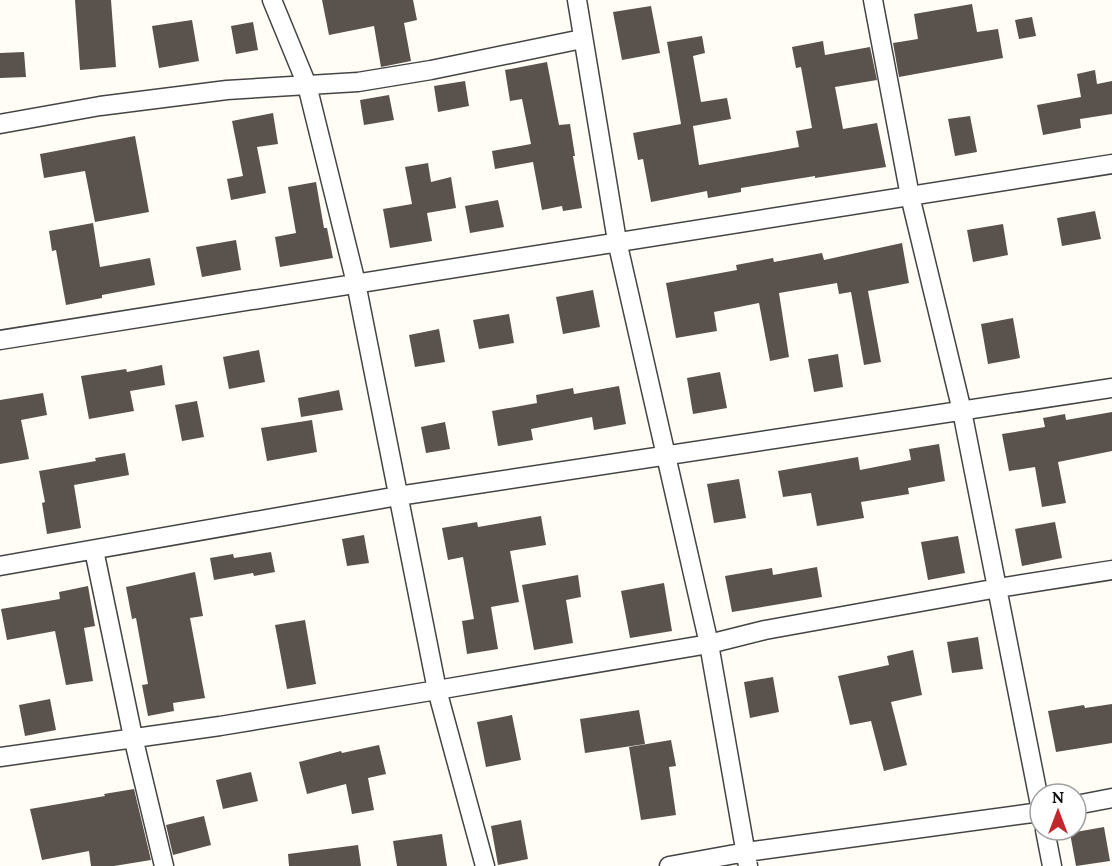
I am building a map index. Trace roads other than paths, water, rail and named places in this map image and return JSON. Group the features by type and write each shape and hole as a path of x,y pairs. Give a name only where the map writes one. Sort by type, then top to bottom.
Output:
{"street":[{"path":"272,0 308,85 356,283 437,690 485,866"},
{"path":"577,0 617,241 709,644 747,859"},
{"path":"873,0 910,195 962,411 1036,782"},
{"path":"0,124 100,106 227,90 358,82 431,70 582,39"},
{"path":"0,340 1112,164"},
{"path":"0,566 398,496 1112,388"},
{"path":"94,550 164,866"},
{"path":"0,757 220,726 437,690 709,644 765,630 1112,570"},
{"path":"1088,803 1112,798"},
{"path":"669,866 747,859 1028,814"},
{"path":"1047,842 1052,866"}]}
